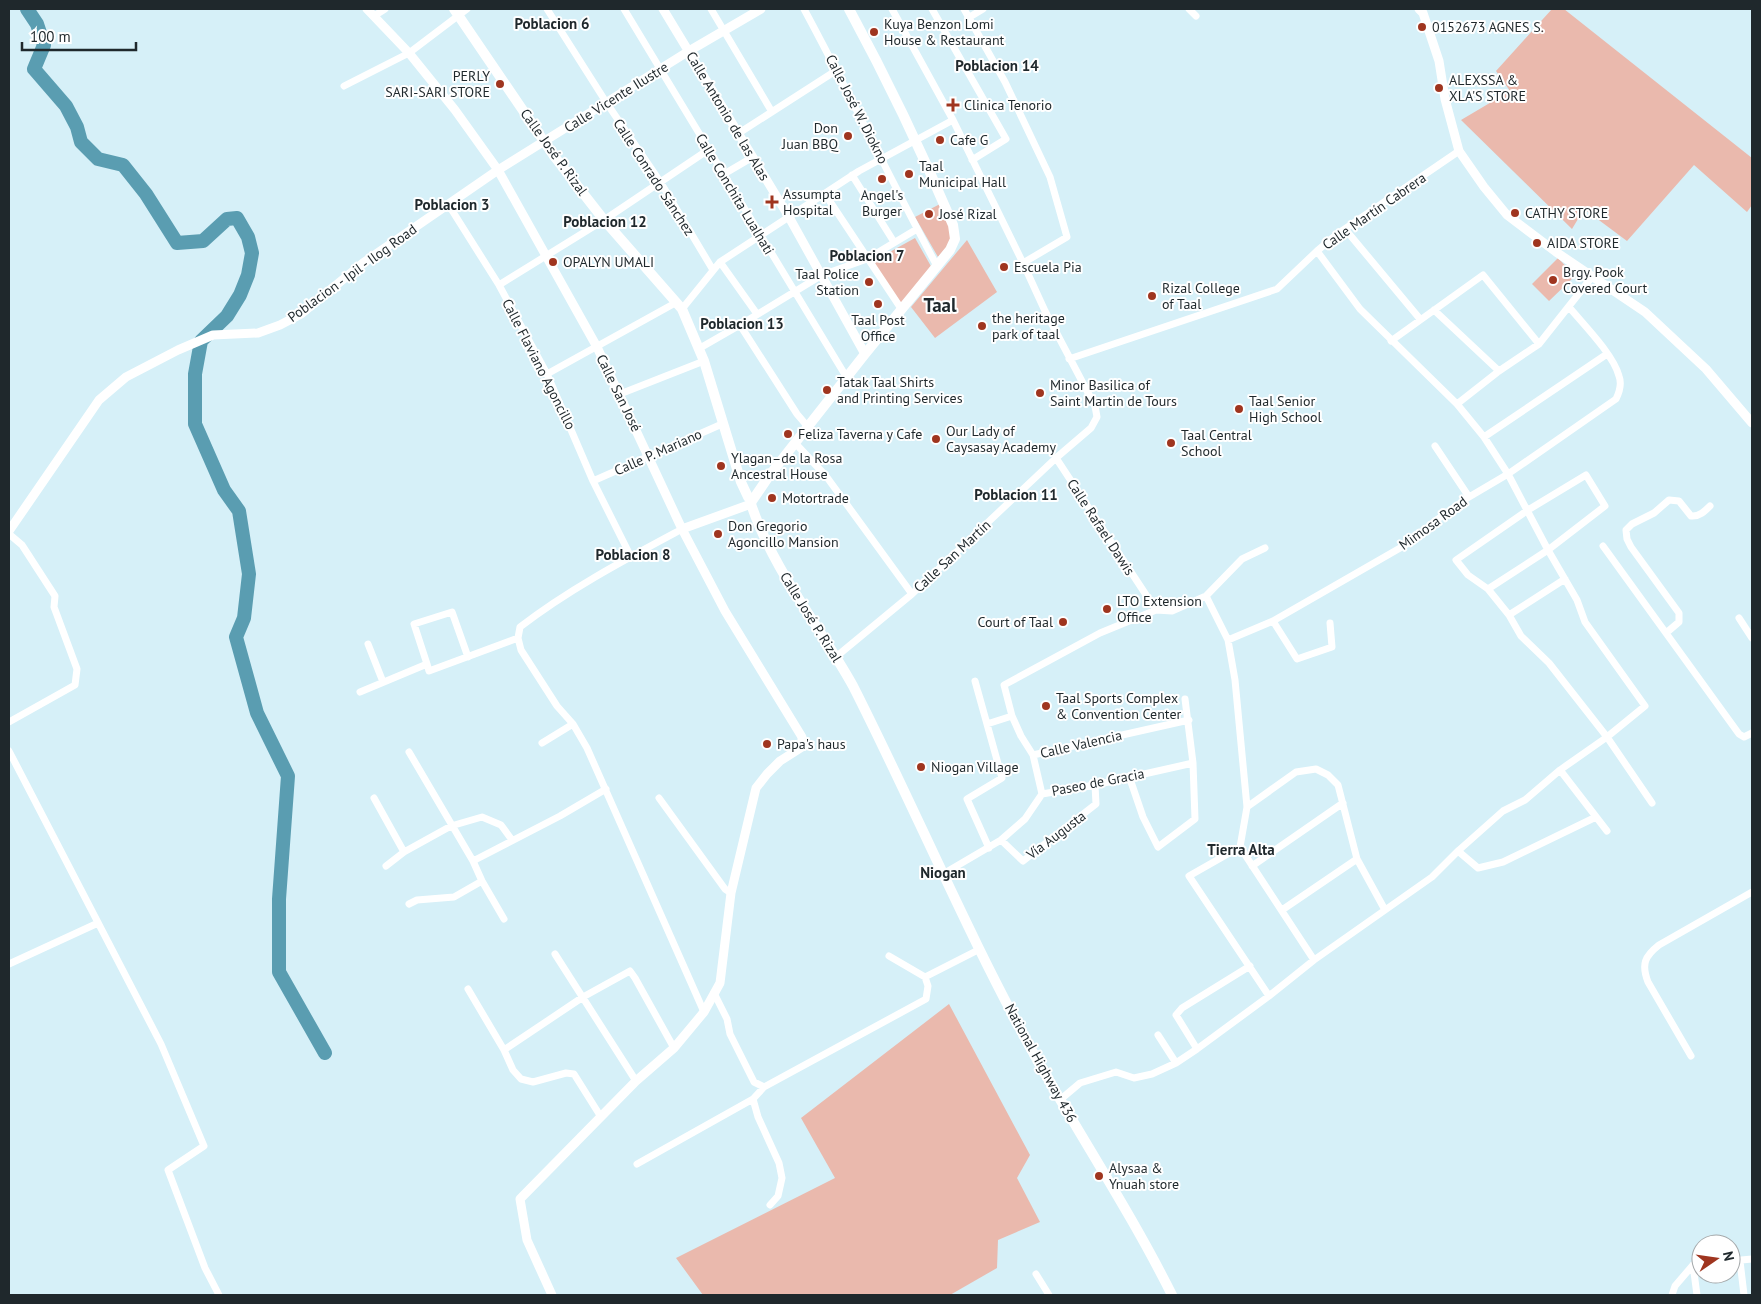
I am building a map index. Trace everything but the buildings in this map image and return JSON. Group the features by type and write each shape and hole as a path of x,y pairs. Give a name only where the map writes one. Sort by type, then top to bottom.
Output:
{"main road":[{"path":"751,502 769,476 954,244 955,232 945,206 881,69 849,9"},
{"name":"Calle José P. Rizal","path":"459,11 544,142 604,220 680,305 700,348 741,482 751,502 761,533 837,656 868,714 919,825"},
{"name":"National Highway 436","path":"919,825 1035,1055 1135,1225 1172,1295"}],"street":[{"name":"Calle San José","path":"367,9 409,52 455,110 498,170 597,347 682,529 725,611 802,737 802,747 780,761 756,788 731,893"},
{"path":"374,16 385,9"},
{"name":"Calle Conrado Sánchez","path":"547,9 606,102 661,183 713,270"},
{"name":"Calle Conchita Lualhati","path":"624,9 659,70 847,378"},
{"name":"Calle Antonio de las Alas","path":"664,9 789,217 865,354"},
{"path":"711,9 772,112"},
{"name":"Calle Vicente Ilustre","path":"448,204 606,102 761,9"},
{"name":"Calle José W. Diokno","path":"804,9 937,266"},
{"path":"892,9 953,120 1069,359"},
{"path":"932,9 1006,139 972,160"},
{"path":"964,9 1005,82 1050,177 1067,237 1023,263"},
{"path":"968,18 983,9"},
{"path":"1189,9 1196,16"},
{"path":"1419,9 1423,13 1439,61 1445,99 1459,152 1484,187 1507,215 1592,277 1645,312 1706,369 1752,423"},
{"path":"344,86 409,52 459,11"},
{"path":"738,133 837,70"},
{"path":"547,374 680,305 720,262 852,175 953,120"},
{"path":"499,285 604,220 708,150"},
{"name":"Calle Martín Cabrera","path":"1069,359 1277,289 1317,251 1345,229 1459,152"},
{"path":"724,174 753,156"},
{"path":"852,175 894,242"},
{"path":"825,194 902,310"},
{"name":"Calle Flaviano Agoncillo","path":"448,204 499,285 547,374 593,480 630,557"},
{"name":"Poblacion - Ipil - Ilog Road","path":"9,533 99,400 126,377 178,350 213,335 258,333 280,325 301,314 363,263 448,204"},
{"path":"700,348 822,276 867,258 918,229"},
{"path":"1345,229 1420,319"},
{"path":"1061,1099 1080,1083 1116,1072 1134,1078 1152,1074 1176,1063 1197,1049 1314,960 1432,877 1503,811 1525,800 1560,770 1607,738 1645,706 1585,622 1577,600 1566,579 1548,550 1508,474 1484,437 1457,404 1360,309 1317,251"},
{"path":"720,262 757,314"},
{"path":"1391,341 1483,275 1539,344"},
{"path":"1457,404 1499,371 1539,344 1592,277"},
{"path":"1484,437 1607,354 1569,307"},
{"path":"1434,310 1499,371"},
{"path":"740,325 808,427"},
{"name":"Mimosa Road","path":"1228,640 1274,621 1414,540 1435,521 1469,497 1508,474 1616,398 1620,391 1619,375 1607,354"},
{"name":"Calle San Martín","path":"837,656 912,594 1056,458 1091,428 1097,417 1095,406 1069,359"},
{"path":"620,394 704,360"},
{"name":"Calle P. Mariano","path":"593,480 722,424"},
{"path":"796,444 826,476 912,594"},
{"path":"1435,446 1469,497"},
{"name":"Calle Rafael Dawis","path":"1056,458 1156,610"},
{"path":"1488,589 1548,550 1605,506 1586,476 1528,510 1456,560 1468,575 1488,589 1509,615 1521,636 1548,663 1607,738 1652,803"},
{"path":"1666,632 1679,622 1679,613 1631,547 1627,539 1626,530 1632,524 1654,513 1669,500 1679,501 1691,516 1701,514 1710,506"},
{"path":"704,1012 587,748 573,724 557,706 529,664 521,650 518,638 520,627 535,615 630,557 682,529 751,502"},
{"path":"9,533 22,544 55,596 54,607 77,669 75,685 9,722"},
{"path":"1603,546 1739,734 1744,737 1752,734"},
{"path":"1042,794 1033,756 1012,716 1004,685 1100,634 1156,610 1172,611 1206,596 1242,559 1265,548"},
{"path":"1509,615 1566,579"},
{"path":"1206,596 1228,640 1236,680 1247,807 1240,847 1314,960"},
{"path":"468,657 452,612 414,624 429,671 468,657 518,638"},
{"path":"1739,618 1752,638"},
{"path":"1274,621 1298,659 1332,647 1330,623"},
{"path":"368,644 383,682"},
{"path":"360,692 426,664"},
{"path":"975,681 1002,778 967,799 989,848"},
{"path":"1129,776 1142,817 1158,847 1195,819 1193,762 1185,699"},
{"path":"987,724 1012,716"},
{"name":"Calle Valencia","path":"1033,756 1189,720"},
{"path":"542,742 573,724"},
{"path":"9,751 161,1044 204,1146 168,1170 205,1268 219,1295"},
{"path":"409,752 473,861 504,919"},
{"name":"Paseo de Gracia","path":"943,874 1002,840 1024,818 1042,794 1095,785 1193,762"},
{"path":"1247,807 1296,772 1316,770 1328,774 1338,785 1357,858 1385,910"},
{"path":"1560,770 1607,831"},
{"name":"Vía Augusta","path":"1002,840 1023,861 1096,804 1095,785"},
{"path":"473,861 560,816 606,789"},
{"path":"374,798 404,852"},
{"path":"552,1295 527,1240 520,1199 636,1081 674,1048 704,1012 720,983 731,893 725,889 659,798"},
{"path":"1252,866 1343,803"},
{"path":"386,866 404,852 452,826 482,817 501,825 512,840"},
{"path":"1458,851 1478,868 1503,862 1596,818"},
{"path":"1240,847 1189,876 1269,996"},
{"path":"1282,910 1357,858"},
{"path":"409,904 417,900 454,897 482,881"},
{"path":"1691,1056 1648,982 1645,969 1647,957 1659,945 1752,892"},
{"path":"9,964 98,922"},
{"path":"925,977 980,949"},
{"path":"555,954 636,1081"},
{"path":"636,1164 753,1099 764,1087 926,999 928,986 925,977 889,956"},
{"path":"1197,1049 1176,1015 1182,1008 1250,966"},
{"path":"504,1050 583,996 630,971 674,1048"},
{"path":"468,989 504,1050 513,1070 521,1079 533,1082 566,1073 574,1074 601,1117"},
{"path":"714,993 727,1019 730,1034 754,1082 764,1087"},
{"path":"1158,1035 1176,1063"},
{"path":"753,1099 758,1117 778,1163 782,1178 778,1196 770,1205"},
{"path":"1672,1295 1675,1286 1691,1270"},
{"path":"1741,1270 1744,1295"},
{"path":"1036,1274 1048,1295"}],"shaded area":[{"path":"1552,9 1564,9 1752,158 1752,205 1747,212 1694,165 1627,241 1584,209 1572,229 1461,120 1510,91 1496,71"},
{"path":"940,204 950,227 951,242 938,257 915,217"},
{"path":"915,238 932,268 902,306 875,264 877,259"},
{"path":"967,240 997,292 935,338 911,307"},
{"name":"Brgy. Pook Covered Court","path":"1558,258 1575,276 1549,301 1532,284"},
{"path":"949,1004 1030,1155 1017,1178 1040,1222 998,1240 997,1268 950,1295 703,1295 676,1258 835,1178 801,1118"}],"waterway":[{"path":"27,9 37,24 44,45 34,69 66,106 77,127 81,142 98,159 123,165 146,194 177,243 203,241 227,219 237,218 248,237 252,253 248,275 240,295 227,316 201,341 195,374 195,424 224,490 239,511 249,574 244,618 236,637 257,713 288,776 279,899 279,972 325,1053"}],"place":[{"name":"0152673 AGNES S.","path":"1422,27"},
{"name":"Kuya Benzon Lomi House & Restaurant","path":"874,32"},
{"name":"PERLY SARI-SARI STORE","path":"500,84"},
{"name":"ALEXSSA & XLA'S STORE","path":"1439,88"},
{"name":"Clinica Tenorio","path":"953,105"},
{"name":"Don Juan BBQ","path":"848,136"},
{"name":"Cafe G","path":"940,140"},
{"name":"Taal Municipal Hall","path":"909,174"},
{"name":"Angel's Burger","path":"882,179"},
{"name":"Assumpta Hospital","path":"772,202"},
{"name":"CATHY STORE","path":"1515,213"},
{"name":"José Rizal","path":"929,214"},
{"name":"AIDA STORE","path":"1537,243"},
{"name":"OPALYN UMALI","path":"553,262"},
{"name":"Escuela Pia","path":"1004,267"},
{"name":"Brgy. Pook Covered Court","path":"1553,280"},
{"name":"Taal Police Station","path":"869,282"},
{"name":"Rizal College of Taal","path":"1152,296"},
{"name":"Taal Post Office","path":"878,304"},
{"name":"the heritage park of taal","path":"982,326"},
{"name":"Tatak Taal Shirts and Printing Services","path":"827,390"},
{"name":"Minor Basilica of Saint Martin de Tours","path":"1040,393"},
{"name":"Taal Senior High School","path":"1239,409"},
{"name":"Feliza Taverna y Cafe","path":"788,434"},
{"name":"Our Lady of Caysasay Academy","path":"936,439"},
{"name":"Taal Central School","path":"1171,443"},
{"name":"Ylagan–de la Rosa Ancestral House","path":"721,466"},
{"name":"Motortrade","path":"772,498"},
{"name":"Don Gregorio Agoncillo Mansion","path":"718,534"},
{"name":"LTO Extension Office","path":"1107,609"},
{"name":"Court of Taal","path":"1063,622"},
{"name":"Taal Sports Complex & Convention Center","path":"1046,706"},
{"name":"Papa's haus","path":"767,744"},
{"name":"Niogan Village","path":"921,767"},
{"name":"Alysaa & Ynuah store","path":"1099,1176"}],"district":[{"name":"Poblacion 6","path":"552,23"},
{"name":"Poblacion 14","path":"997,65"},
{"name":"Poblacion 3","path":"452,204"},
{"name":"Poblacion 12","path":"605,221"},
{"name":"Poblacion 7","path":"867,255"},
{"name":"Taal","path":"940,305"},
{"name":"Poblacion 13","path":"742,323"},
{"name":"Poblacion 11","path":"1016,494"},
{"name":"Poblacion 8","path":"633,554"},
{"name":"Tierra Alta","path":"1241,849"},
{"name":"Niogan","path":"943,872"}]}
